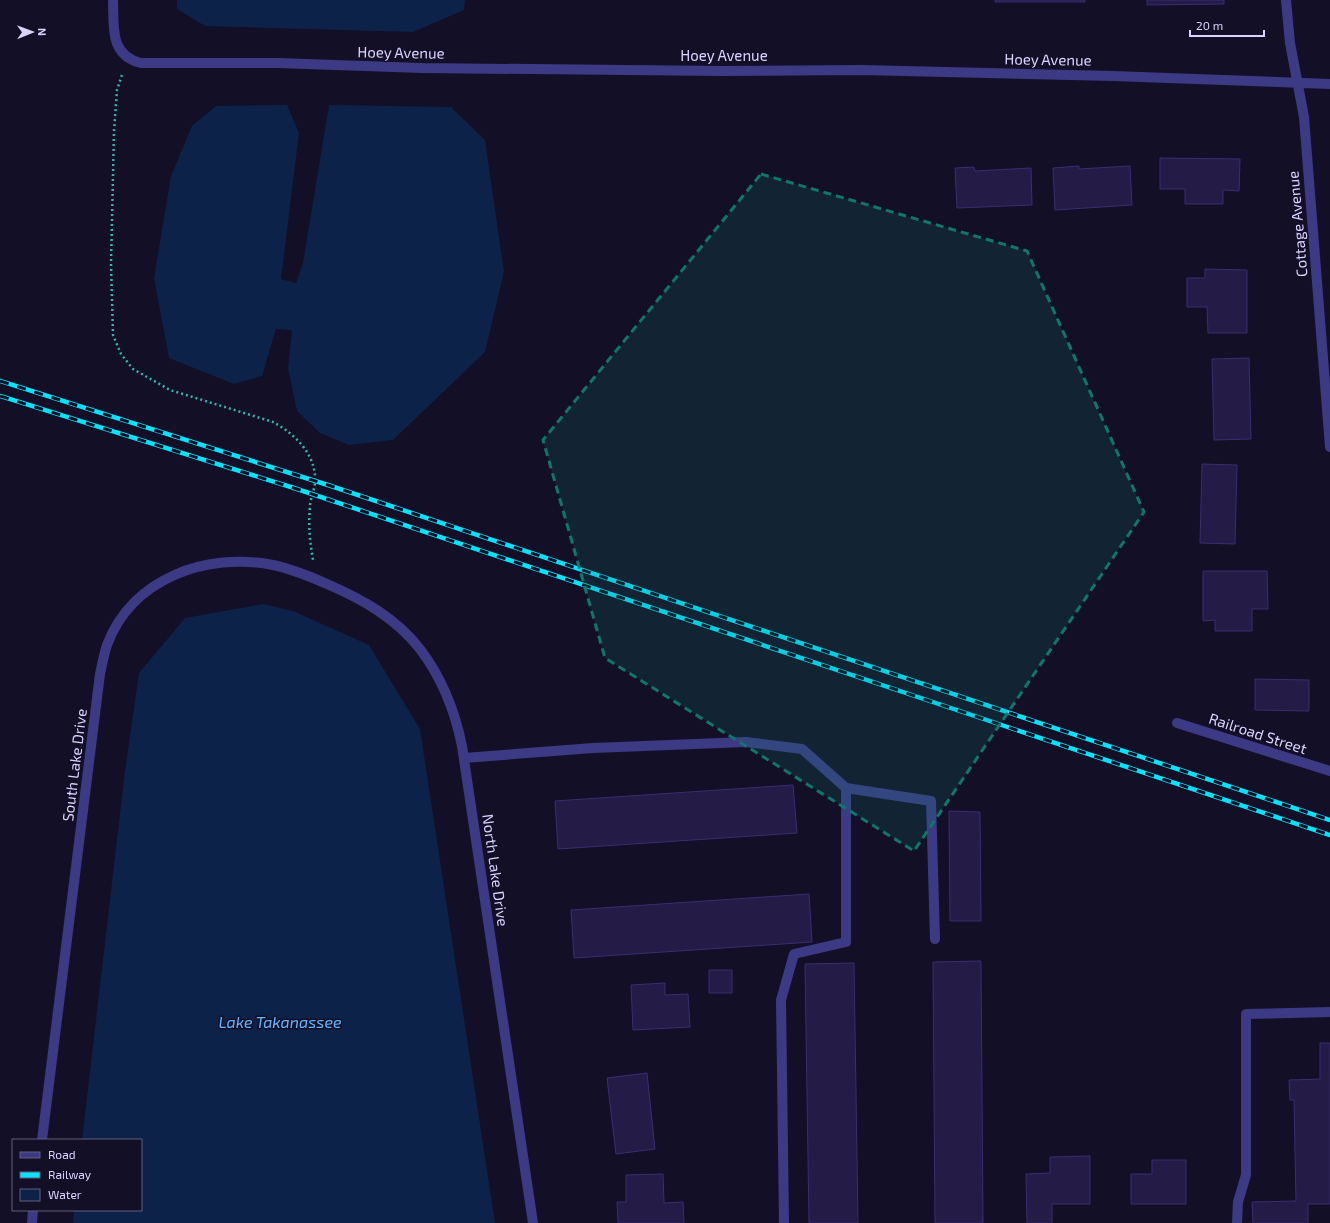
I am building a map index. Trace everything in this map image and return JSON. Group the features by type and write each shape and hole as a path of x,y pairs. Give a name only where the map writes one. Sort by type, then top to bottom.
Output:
{"street":[{"path":"113,0 115,38 122,53 130,61"},
{"name":"Cottage Avenue","path":"1286,0 1290,43 1304,117 1330,447"},
{"name":"Hoey Avenue","path":"130,61 141,63 278,63 422,68 720,71 862,70 1113,76 1330,84"},
{"name":"South Lake Drive","path":"42,1139 100,674 107,644 129,607 150,588 166,578 190,568 216,563 255,563 287,568 322,582"},
{"name":"North Lake Drive","path":"322,582 349,593 375,608 396,624 419,649 436,673 449,700 458,725 533,1223"},
{"name":"Railroad Street","path":"1177,723 1330,771"},
{"path":"464,758 593,748 746,742 802,749 846,788 931,801 935,939"},
{"path":"784,1223 781,1000 794,954 846,942 846,788"},
{"path":"1237,1223 1238,1202 1246,1175 1246,1014 1330,1012"},
{"path":"32,1223 33,1211"}],"path":[{"path":"130,61 122,75 117,90 114,131 111,264 113,334 121,354 133,369 148,379 170,390 273,422 287,430 299,441 312,462 315,473 315,484 310,506 309,535 313,560 322,582"}],"highlighted area":[{"path":"761,174 1027,251 1144,512 914,851 605,658 543,440"}],"water":[{"path":"177,0 465,0 464,10 413,32 205,26 177,9"},
{"path":"287,105 299,133 281,279 296,283 303,263 329,105 451,107 485,140 504,272 485,352 393,440 349,445 320,433 297,411 288,368 292,330 276,329 262,376 234,384 169,358 154,278 171,176 192,126 216,106"},
{"name":"Lake Takanassee","path":"263,604 293,611 369,645 420,729 495,1223 73,1223 74,1211 142,1211 142,1139 82,1139 125,771 139,673 185,618"}],"building":[{"path":"995,0 1085,0 1085,2 995,2"},
{"path":"1147,0 1224,0 1224,4 1147,5"},
{"path":"1160,158 1240,159 1239,191 1223,190 1223,204 1185,204 1185,189 1160,189"},
{"path":"1079,166 1079,169 1130,166 1132,205 1055,210 1053,168"},
{"path":"974,167 975,171 1031,168 1032,205 957,208 955,168"},
{"path":"1205,269 1247,270 1247,333 1208,333 1207,307 1187,307 1187,278 1205,278"},
{"path":"1249,358 1251,439 1214,440 1212,359"},
{"path":"1202,464 1237,465 1235,544 1200,543"},
{"path":"1203,571 1267,571 1268,609 1252,609 1252,631 1215,631 1215,620 1203,621"},
{"path":"1255,679 1309,680 1309,711 1255,710"},
{"path":"793,785 797,833 558,849 555,801"},
{"path":"949,811 980,812 981,921 950,921"},
{"path":"809,894 812,942 574,958 571,910"},
{"path":"981,961 983,1223 935,1223 933,962"},
{"path":"854,963 858,1223 809,1223 805,964"},
{"path":"709,970 732,970 732,993 709,993"},
{"path":"665,983 665,995 688,994 690,1027 633,1030 631,985"},
{"path":"1320,1043 1330,1043 1330,1204 1308,1204 1308,1223 1253,1223 1252,1202 1296,1201 1294,1100 1290,1100 1289,1080 1320,1079"},
{"path":"647,1073 655,1149 616,1154 607,1078"},
{"path":"1090,1156 1090,1204 1052,1204 1052,1223 1027,1223 1026,1174 1050,1173 1050,1157"},
{"path":"1152,1160 1186,1160 1186,1204 1131,1204 1131,1174 1152,1174"},
{"path":"663,1174 664,1203 683,1202 684,1223 618,1223 617,1202 626,1202 626,1175"}],"railway":[{"path":"0,381 331,486 1330,820"},
{"path":"0,396 294,488 1330,835"}]}
